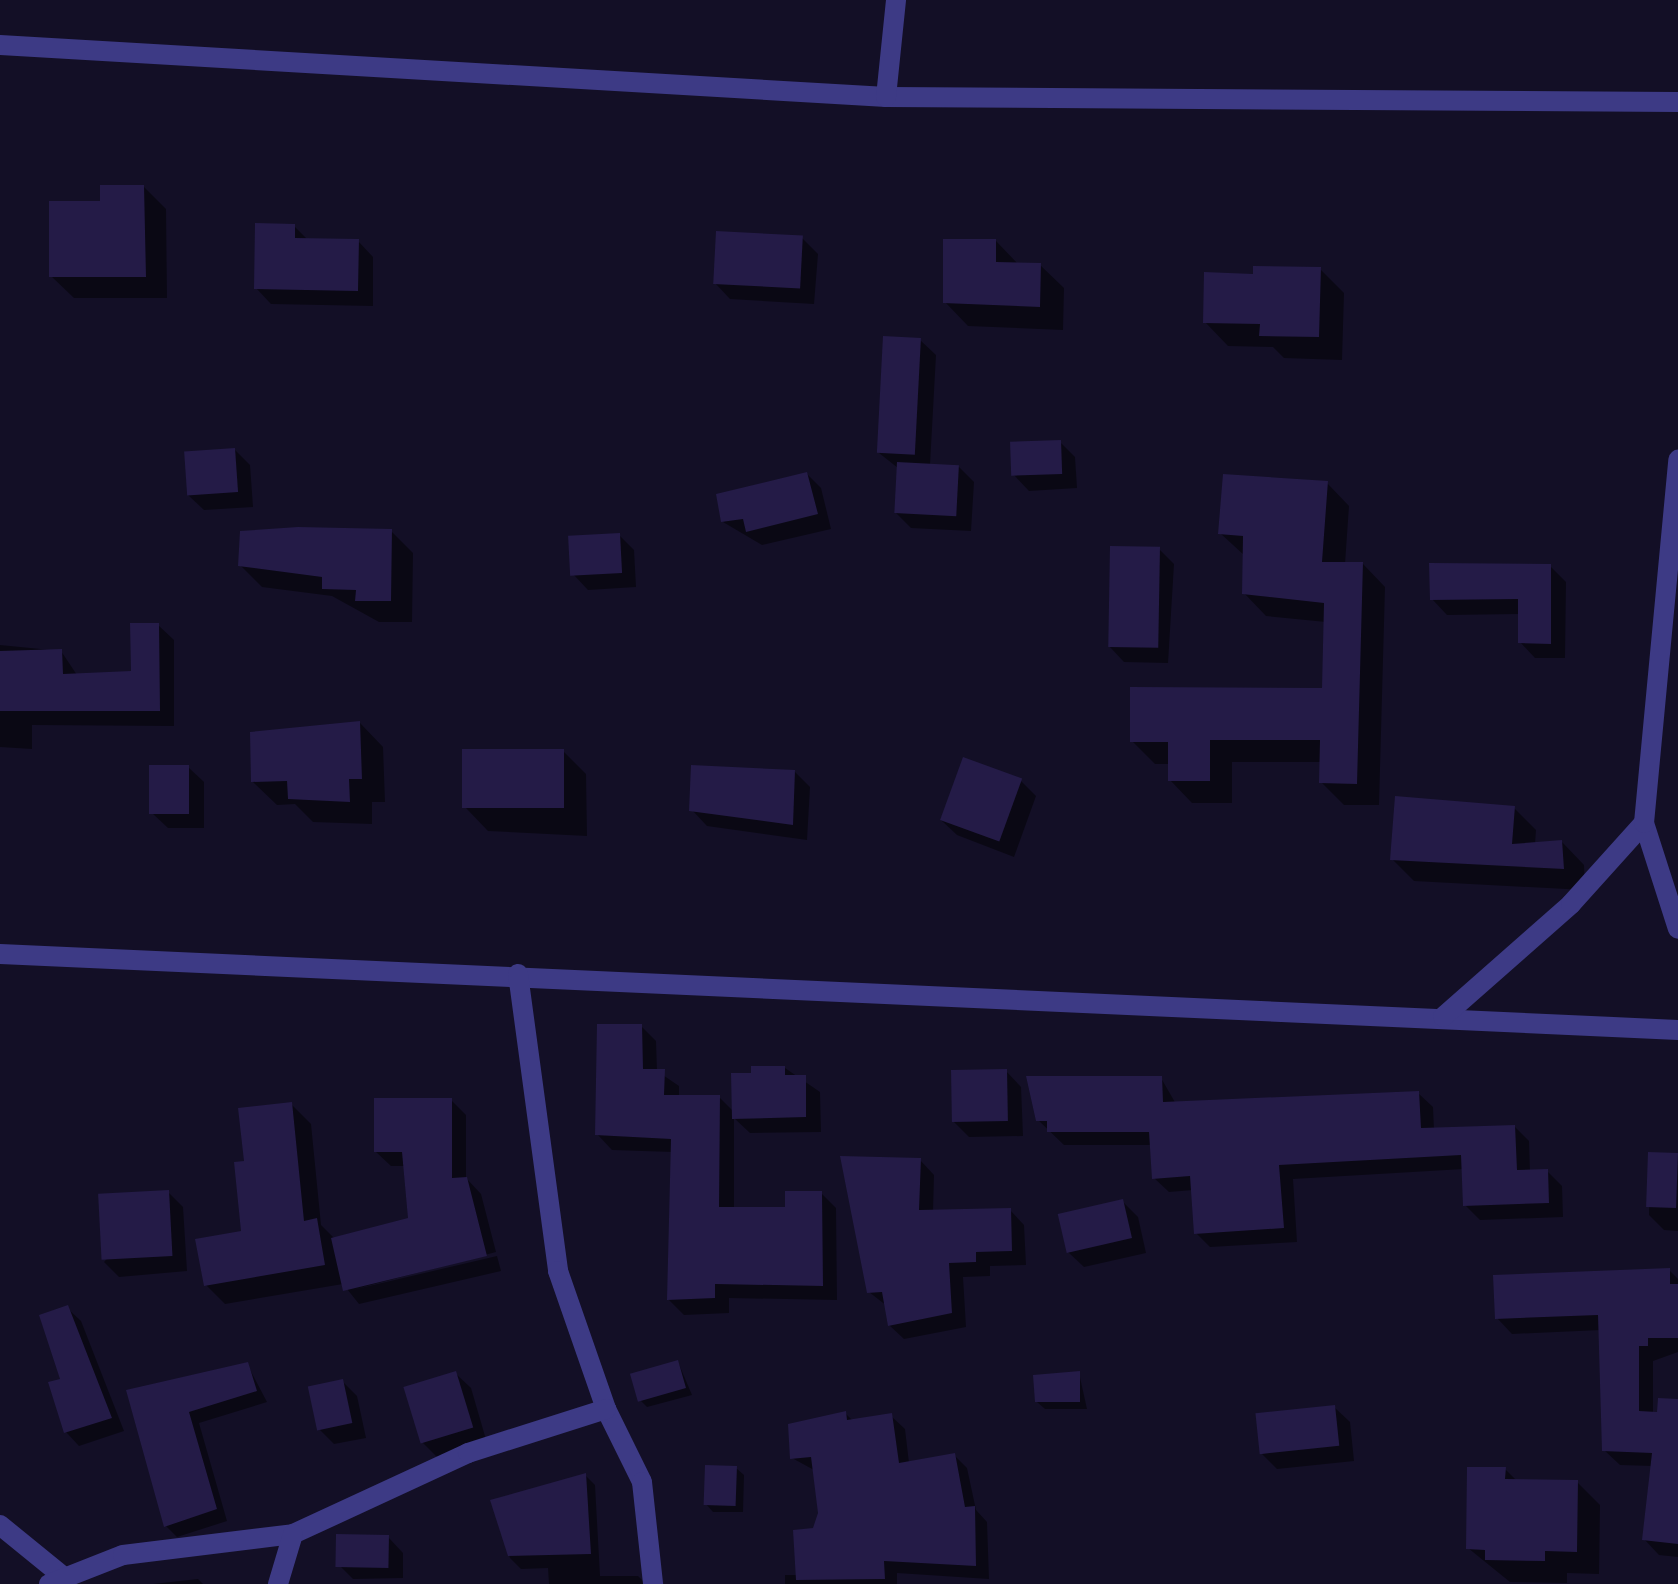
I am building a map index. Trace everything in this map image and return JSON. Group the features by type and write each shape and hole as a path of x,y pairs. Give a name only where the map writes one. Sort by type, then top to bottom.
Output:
{"street":[{"path":"886,97 896,0"},
{"path":"0,45 886,97 1678,102"},
{"path":"1678,460 1677,499 1644,823 1678,929"},
{"path":"1443,1017 1571,904 1644,823"},
{"path":"0,954 518,974 1678,1030"},
{"path":"518,974 555,1257 606,1409 642,1482 653,1584"},
{"path":"0,1525 57,1581 123,1555 193,1541 293,1534 468,1453 606,1409"},
{"path":"278,1584 293,1534"}],"building":[{"path":"100,185 144,185 146,277 49,277 49,201 100,201"},
{"path":"255,223 295,224 295,238 359,239 358,291 254,289"},
{"path":"716,231 803,236 800,288 713,284"},
{"path":"943,239 996,239 996,262 1041,263 1040,307 943,303"},
{"path":"1253,266 1321,267 1319,337 1259,336 1260,324 1203,323 1204,272 1253,274"},
{"path":"883,336 921,338 915,455 877,453"},
{"path":"1061,440 1062,474 1011,476 1010,442"},
{"path":"235,448 238,492 187,495 184,452"},
{"path":"897,462 959,465 956,516 894,513"},
{"path":"807,472 818,514 746,532 743,519 721,522 716,494"},
{"path":"1223,474 1328,481 1322,562 1363,562 1357,784 1319,783 1320,740 1210,740 1210,781 1168,781 1168,742 1130,742 1130,687 1322,688 1324,603 1242,594 1243,536 1218,534"},
{"path":"298,527 392,529 391,601 355,601 356,590 322,589 322,577 238,566 240,531"},
{"path":"620,533 622,573 570,576 568,536"},
{"path":"1110,546 1160,547 1158,648 1108,647"},
{"path":"1429,563 1551,564 1551,644 1518,643 1518,599 1430,600"},
{"path":"130,623 159,623 160,711 0,711 0,651 62,649 63,674 131,671"},
{"path":"360,721 362,779 349,779 350,802 288,799 287,781 251,782 250,732"},
{"path":"462,749 564,749 564,808 462,808"},
{"path":"963,757 1022,779 999,842 940,820"},
{"path":"149,765 189,765 189,814 149,814"},
{"path":"691,765 795,770 793,825 689,811"},
{"path":"1395,796 1515,806 1512,844 1562,840 1564,869 1390,860"},
{"path":"597,1024 642,1024 643,1069 665,1069 664,1095 720,1095 719,1207 785,1207 785,1191 822,1191 823,1286 715,1284 715,1298 667,1300 671,1139 595,1135"},
{"path":"751,1066 785,1066 785,1075 806,1075 806,1117 732,1119 731,1073 751,1073"},
{"path":"1007,1069 1008,1121 952,1122 951,1070"},
{"path":"1026,1076 1162,1076 1163,1102 1419,1091 1421,1128 1515,1125 1517,1170 1548,1169 1549,1203 1463,1206 1461,1155 1279,1165 1284,1228 1194,1234 1190,1176 1152,1179 1149,1132 1047,1132 1047,1121 1036,1121"},
{"path":"374,1098 452,1098 452,1178 467,1177 487,1256 343,1291 331,1238 408,1218 402,1152 374,1152"},
{"path":"292,1102 304,1221 317,1218 325,1265 204,1286 195,1239 241,1231 234,1162 244,1161 238,1108"},
{"path":"1648,1152 1678,1153 1676,1208 1646,1207"},
{"path":"840,1156 921,1158 919,1210 1011,1208 1012,1251 976,1252 976,1262 949,1263 952,1313 888,1326 882,1292 867,1293"},
{"path":"169,1190 172,1256 102,1260 98,1194"},
{"path":"1123,1199 1132,1238 1067,1253 1058,1214"},
{"path":"1670,1268 1670,1284 1678,1284 1678,1338 1648,1338 1648,1346 1639,1346 1639,1411 1657,1412 1658,1398 1678,1399 1678,1544 1642,1540 1652,1453 1602,1451 1598,1315 1495,1319 1493,1275"},
{"path":"68,1305 112,1418 64,1433 48,1382 60,1379 39,1315"},
{"path":"678,1360 686,1388 638,1402 630,1374"},
{"path":"248,1362 257,1391 189,1412 217,1509 164,1527 126,1390"},
{"path":"456,1371 473,1427 421,1444 403,1387"},
{"path":"1080,1371 1080,1402 1035,1402 1033,1375"},
{"path":"343,1379 352,1423 317,1431 308,1386"},
{"path":"1335,1405 1339,1446 1260,1454 1255,1413"},
{"path":"846,1411 847,1420 892,1413 899,1463 955,1453 965,1507 975,1506 976,1566 884,1561 885,1579 796,1580 793,1530 813,1528 818,1513 811,1457 790,1459 788,1424"},
{"path":"705,1465 737,1466 736,1506 704,1505"},
{"path":"1467,1467 1506,1467 1505,1479 1578,1480 1577,1552 1545,1551 1545,1561 1485,1560 1485,1550 1466,1549"},
{"path":"586,1473 591,1554 508,1556 490,1500"},
{"path":"336,1534 389,1535 388,1568 335,1567"}]}
